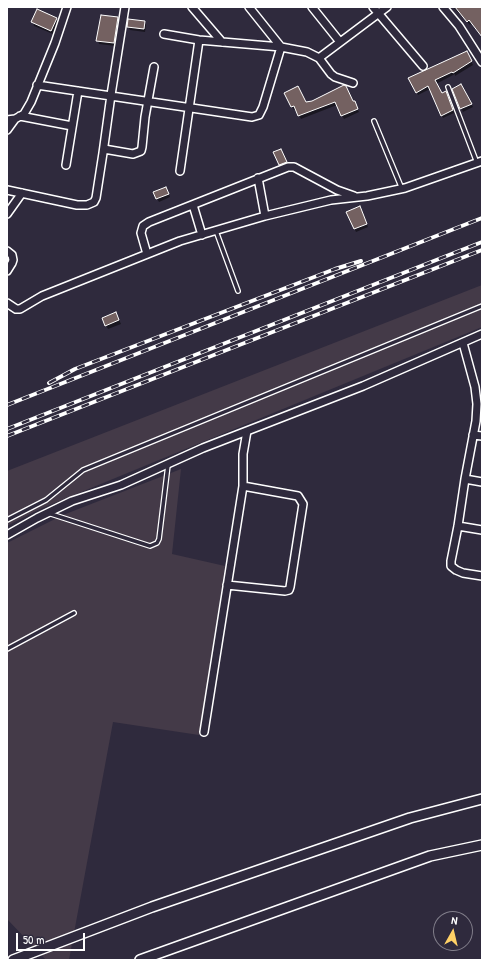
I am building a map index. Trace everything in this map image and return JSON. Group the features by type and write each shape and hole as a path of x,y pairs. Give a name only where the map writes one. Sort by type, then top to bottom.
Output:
{"street":[{"path":"7,130 24,114 55,43 67,7"},
{"path":"7,190 77,205 87,205 94,202 96,198 104,148 125,7"},
{"path":"192,7 222,42"},
{"path":"248,7 281,47"},
{"path":"312,7 340,42"},
{"path":"374,7 423,66"},
{"path":"320,58 387,7"},
{"path":"446,8 482,61"},
{"path":"164,34 199,40 281,47 307,52 320,58 331,74 335,77 353,83"},
{"path":"180,171 199,40"},
{"path":"37,85 252,117 259,115 263,107 281,47"},
{"path":"104,148 133,154 141,151 154,67"},
{"path":"66,165 78,91"},
{"path":"7,120 18,118 72,126"},
{"path":"7,303 16,309 20,309 42,296 147,254 202,235 265,216 331,200 402,189 479,162"},
{"path":"147,254 141,233 143,226 149,222 282,169 294,167 337,190 356,197"},
{"path":"258,178 265,216"},
{"path":"7,214 22,193"},
{"path":"193,205 202,235"},
{"path":"7,252 12,256 13,260 7,271"},
{"path":"7,535 72,501 121,485 168,463 363,386 482,334"},
{"path":"462,343 475,387 477,404 476,421 451,566 463,573 482,576"},
{"path":"204,732 243,486 243,454 246,431"},
{"path":"473,435 482,436"},
{"path":"465,480 482,482"},
{"path":"227,585 285,592 289,590 290,587 303,504 298,496 243,486"},
{"path":"458,526 482,530"},
{"path":"13,960 152,907 410,818 482,799"},
{"path":"140,960 430,856 482,845"}],"lane":[{"path":"448,87 479,162"},
{"path":"374,121 402,189"},
{"path":"216,231 238,291"},
{"path":"7,520 46,500 83,470 482,306"},
{"path":"47,513 150,546 157,543 159,539 168,463"},
{"path":"7,649 74,613"}],"shaded area":[{"path":"482,285 482,327 40,509 7,526 7,471"},
{"path":"181,469 172,554 225,566 199,735 113,722 69,960 46,960 7,919 7,543 63,515"}],"building":[{"path":"455,7 482,7 482,37 469,20 467,22"},
{"path":"37,9 57,18 51,31 31,22"},
{"path":"101,15 118,17 114,43 96,41"},
{"path":"128,19 145,21 144,29 127,27"},
{"path":"467,51 472,61 453,73 452,72 435,80 442,93 446,91 453,110 441,116 428,86 416,93 408,78"},
{"path":"461,84 472,104 460,109 452,89"},
{"path":"344,85 346,86 353,101 355,101 358,109 341,116 335,102 298,116 294,106 291,107 284,93 298,86 306,102 312,101"},
{"path":"281,149 287,162 279,165 273,152"},
{"path":"166,187 169,194 156,199 153,192"},
{"path":"360,206 367,224 354,229 346,212"},
{"path":"116,312 119,320 105,326 102,318"}],"railway":[{"path":"7,405 482,218"},
{"path":"7,429 482,242"},
{"path":"7,436 482,250"},
{"path":"49,383 75,369 335,269 361,261"}]}
